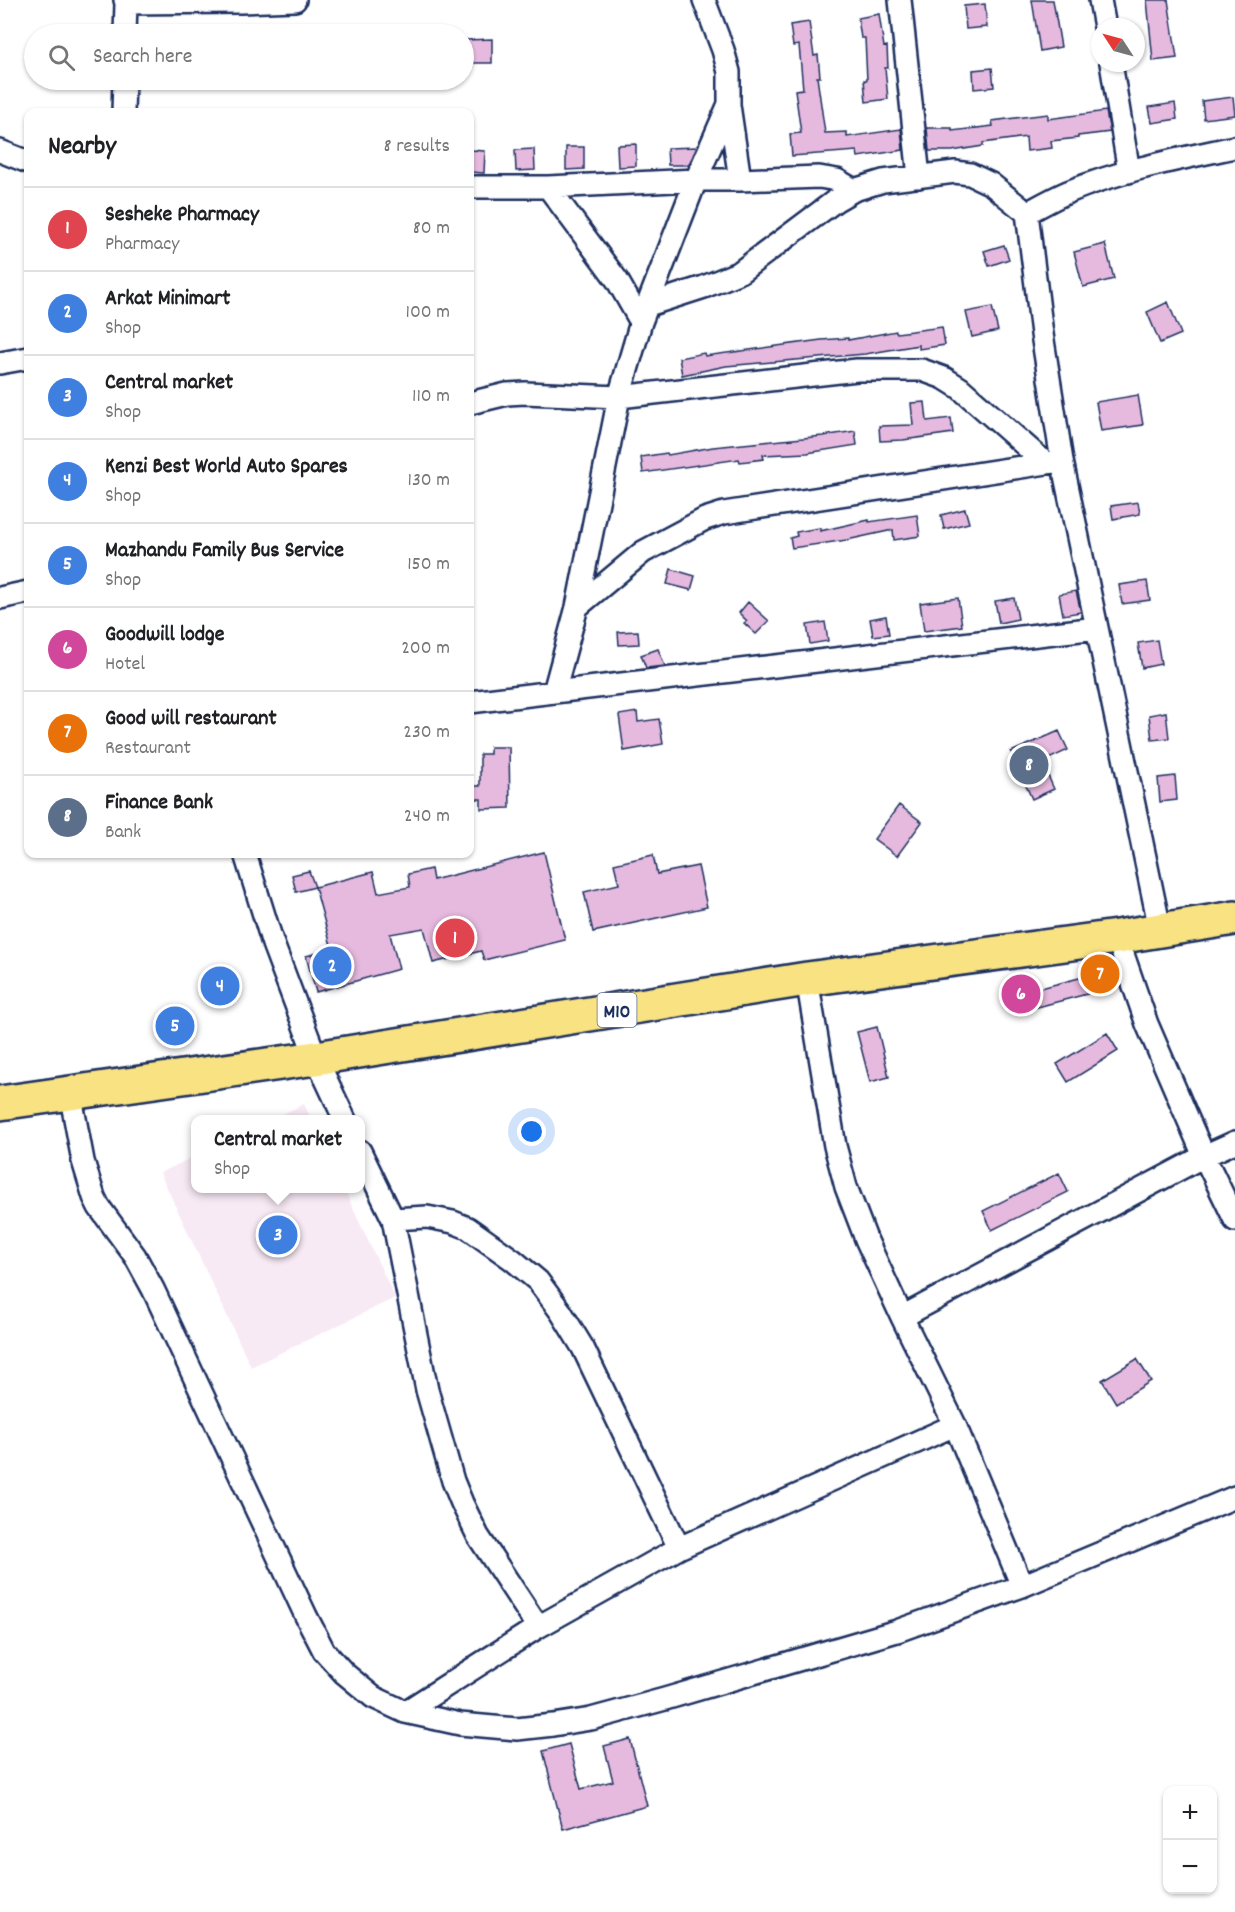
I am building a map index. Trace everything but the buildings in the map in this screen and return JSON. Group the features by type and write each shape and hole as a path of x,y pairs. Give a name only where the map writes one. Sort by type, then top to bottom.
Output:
{"main road":[{"name":"M10","path":"0,1103 316,1058 807,980 1117,937 1235,918"}],"street":[{"path":"125,24 126,1 295,0"},
{"path":"704,0 729,72 729,104 740,180"},
{"path":"900,0 919,177"},
{"path":"1100,0 1103,18"},
{"path":"1112,72 1129,172"},
{"path":"123,108 124,90"},
{"path":"554,692 577,607 619,397 645,314 696,180 729,104"},
{"path":"1027,213 1067,193 1129,172 1235,147"},
{"path":"0,151 24,160"},
{"path":"645,314 740,272 804,223 854,190 883,181 955,172 970,174 991,184 1027,213 1042,334 1053,462 1097,628 1160,929"},
{"path":"474,187 548,187 819,177 837,180 854,190"},
{"path":"548,187 645,314"},
{"path":"0,363 24,359"},
{"path":"474,401 507,394 525,393 619,397 857,370 922,370 944,378 960,388 1053,462"},
{"path":"577,607 643,552 715,516 1053,462"},
{"path":"0,598 24,593"},
{"path":"474,702 1097,628"},
{"path":"246,858 273,944 316,1058 343,1115"},
{"path":"1117,937 1148,1024 1204,1156 1235,1220"},
{"path":"807,980 835,1146 846,1187 866,1239 955,1425 1022,1586"},
{"path":"70,1092 83,1161 94,1197 135,1256 153,1289 324,1652 344,1673 373,1697 405,1712 460,1724 517,1729 591,1719 897,1631 1022,1586 1235,1497"},
{"path":"902,1317 1204,1156 1235,1142"},
{"path":"365,1161 393,1219 427,1390 453,1481 478,1536 538,1627"},
{"path":"393,1219 427,1217 453,1222 468,1228 538,1281 584,1348 680,1548"},
{"path":"405,1712 538,1627 680,1548 955,1425"}],"shaded area":[{"path":"304,1104 309,1115 281,1115"},
{"path":"191,1158 191,1193 346,1193 395,1298 251,1367 160,1173"}],"place":[{"name":"Finance Bank","path":"1029,765"},
{"name":"Sesheke Pharmacy","path":"455,938"},
{"name":"Arkat Minimart","path":"332,966"},
{"name":"Good will restaurant","path":"1100,974"},
{"name":"Kenzi Best World Auto Spares","path":"220,986"},
{"name":"Goodwill lodge","path":"1021,994"},
{"name":"Mazhandu Family Bus Service","path":"175,1026"},
{"name":"Central market","path":"278,1235"}]}
